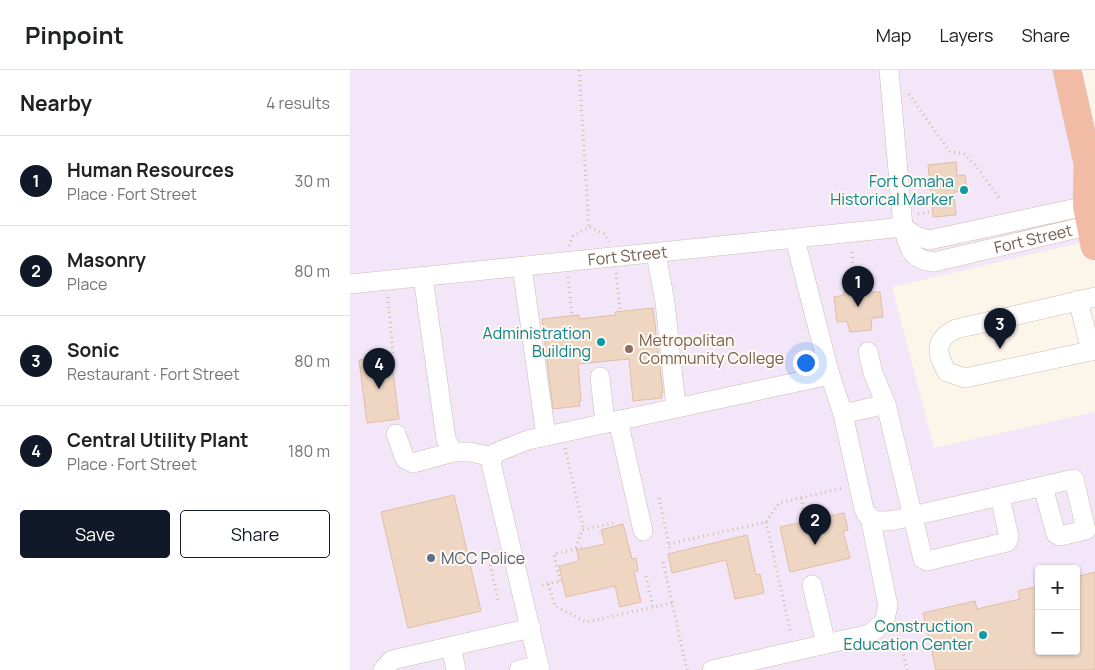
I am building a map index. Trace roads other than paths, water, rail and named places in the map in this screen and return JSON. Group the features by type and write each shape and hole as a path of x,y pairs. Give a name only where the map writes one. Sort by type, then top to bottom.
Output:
{"highway":[{"path":"1066,70 1092,171 1092,221"}],"street":[{"path":"889,70 903,227"},
{"name":"Fort Street","path":"350,284 795,240 903,227 916,236 929,240 1092,221"},
{"path":"712,670 870,634 884,622 888,606 870,517 864,509 843,414 830,375 795,240"},
{"path":"656,254 665,302 676,407"},
{"path":"522,267 546,436"},
{"path":"423,277 446,439 453,452"},
{"path":"1087,299 1093,350 965,378 947,372 939,351 939,343 944,335 956,329 1087,299"},
{"path":"868,352 873,373 886,404 923,559 928,561 1007,542 1009,537 1000,497"},
{"path":"519,670 539,667 491,463 495,453 546,436 830,375"},
{"path":"600,377 642,531"},
{"path":"843,414 886,404"},
{"path":"396,434 405,459 413,463 453,452 493,457"},
{"path":"870,517 885,522 1043,487"},
{"path":"812,585 826,644"},
{"path":"383,670 392,660 531,628"},
{"path":"451,646 456,670"}],"place":[{"name":"Fort Omaha Historical Marker","path":"964,190"},
{"name":"Human Resources","path":"858,307"},
{"name":"Administration Building","path":"601,342"},
{"name":"Metropolitan Community College","path":"629,349"},
{"name":"Sonic","path":"1000,349"},
{"name":"Central Utility Plant","path":"379,389"},
{"name":"Masonry","path":"815,545"},
{"name":"MCC Police","path":"431,558"},
{"name":"Construction Education Center","path":"983,635"}]}
